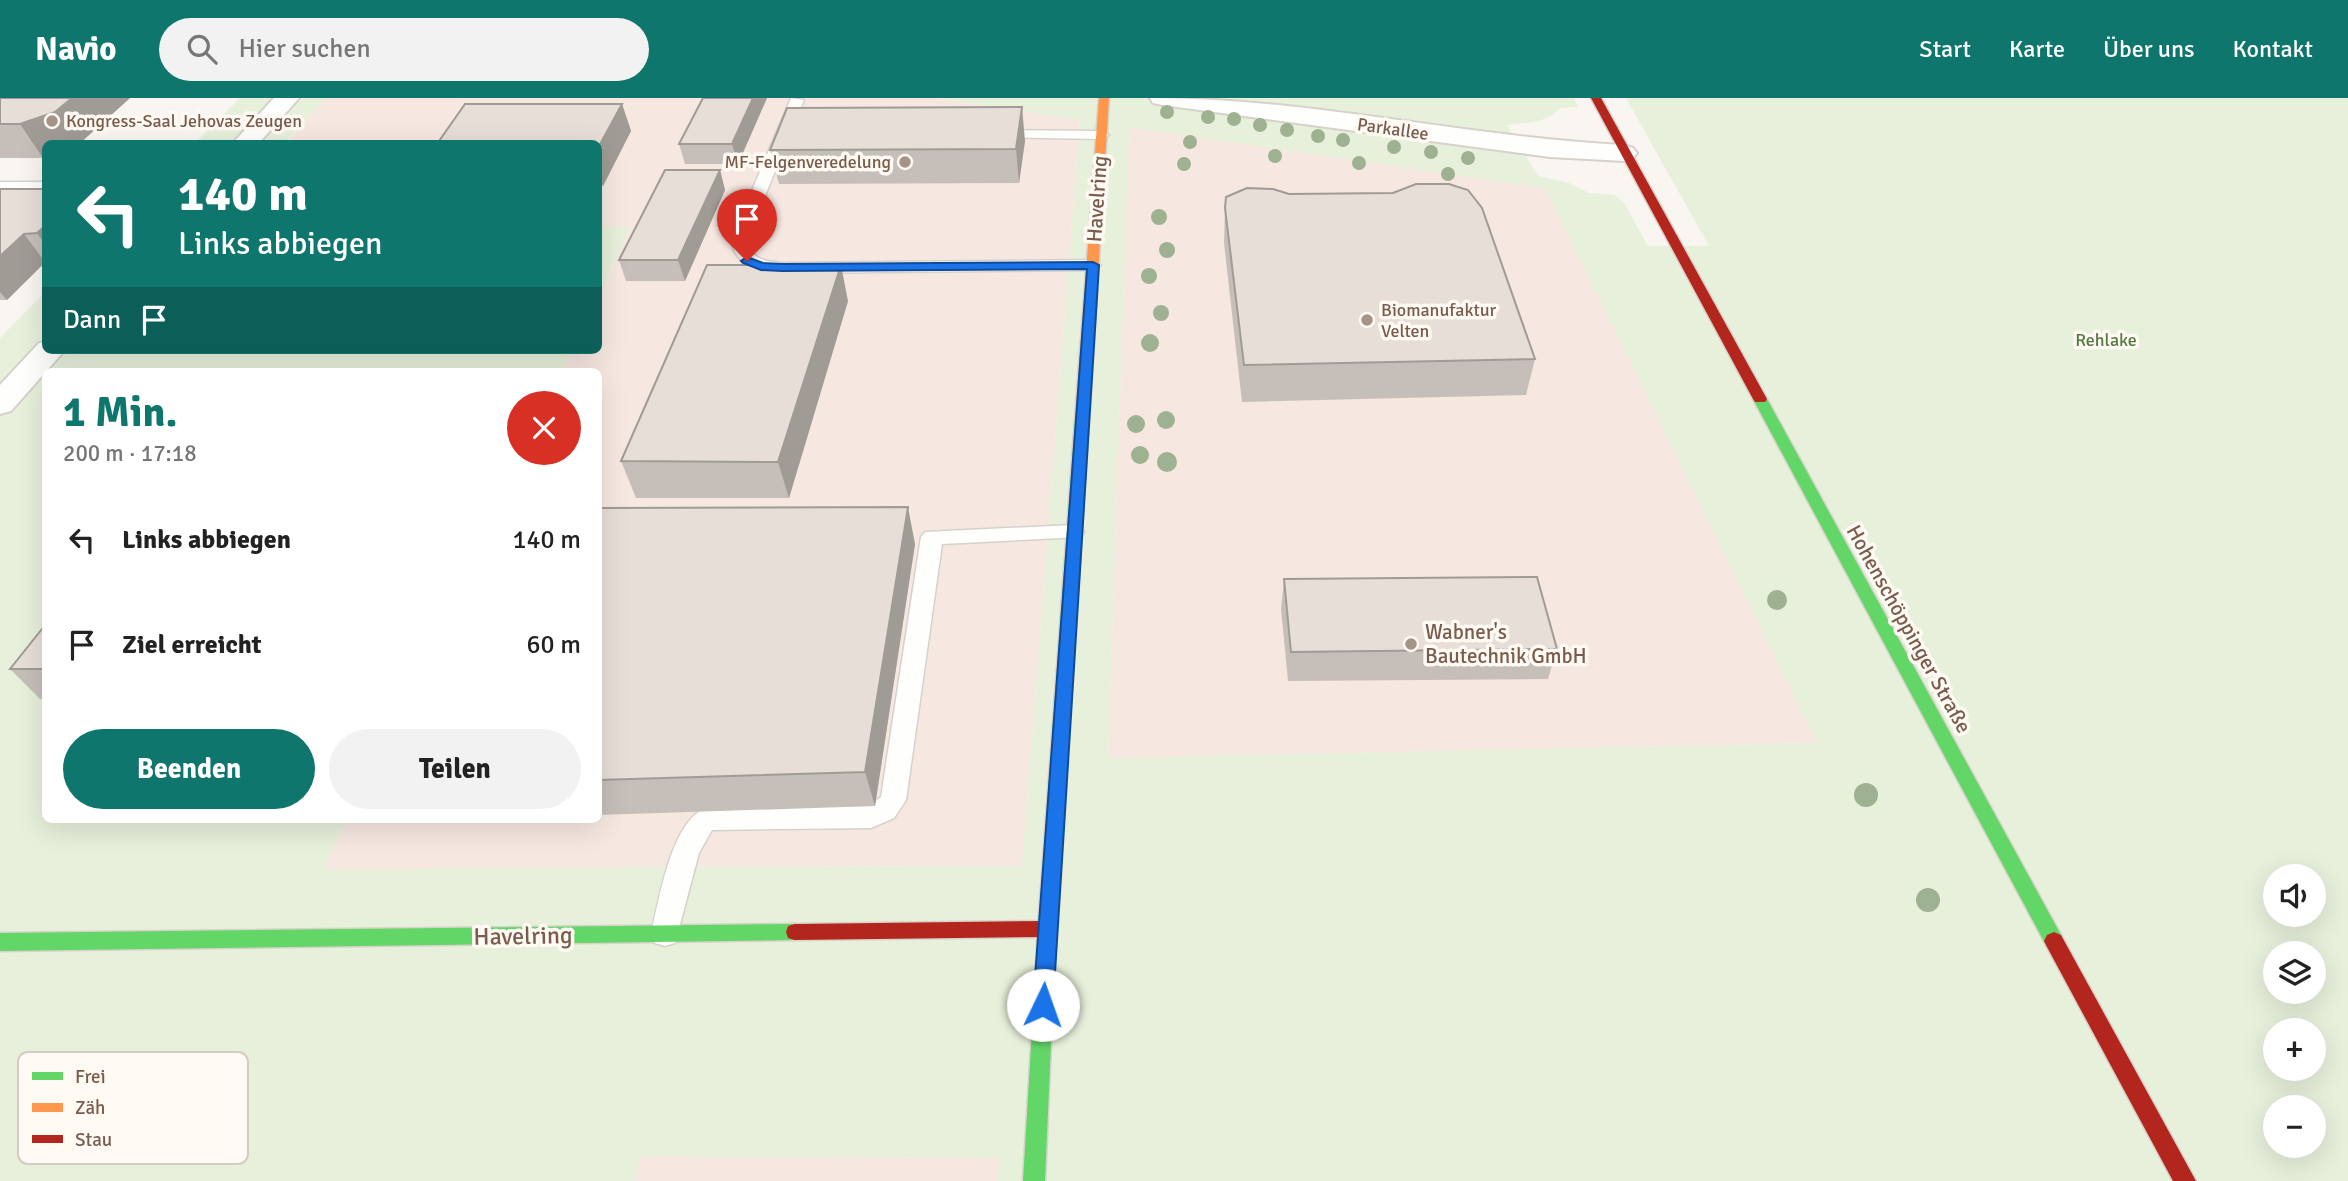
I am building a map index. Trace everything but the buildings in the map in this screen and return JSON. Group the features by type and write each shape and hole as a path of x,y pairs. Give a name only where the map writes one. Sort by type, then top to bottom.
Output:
{"street":[{"path":"248,140 287,98"},
{"name":"Havelring","path":"1034,1181 1047,929 1104,98"},
{"name":"Parkallee","path":"1162,98 1550,149 1624,153"},
{"name":"Hohenschöppinger Straße","path":"1596,98 2185,1181"},
{"path":"5,393 46,354"},
{"name":"Havelring","path":"0,942 1047,929"}],"lane":[{"path":"797,100 791,133 770,160 739,240 740,251 747,261 761,266 782,268 1093,265"},
{"path":"978,134 1102,135"},
{"path":"0,187 42,187"},
{"path":"665,934 692,836 701,821 716,818 871,817 885,811 893,800 932,537 1073,532"}],"shaded area":[{"path":"326,98 937,98 1080,119 1022,866 322,869 345,823 602,823 602,368 563,368 570,354 602,354 602,289 631,228 602,227 602,140 289,140"},
{"path":"1129,126 1545,188 1818,743 1108,758"},
{"path":"640,1156 1000,1158 998,1181 634,1181"}],"green space":[{"path":"240,98 326,98 288,140 198,140"},
{"name":"Rehlake","path":"937,98 1574,98 1578,107 1561,108 1549,117 1507,125 1538,176 1569,183 1589,193 1615,195 1624,203 1648,246 1709,246 1626,98 2348,98 2348,1181 998,1181 999,1158 641,1156 634,1181 0,1181 0,338 42,295 42,354 570,354 563,368 42,368 42,823 345,823 323,869 1022,866 1080,120","holes":["1129,127 1545,188 1817,743 1108,758"]},
{"path":"602,227 631,227 602,289"}],"traffic: fast":[{"path":"1760,399 2054,941"},
{"path":"1034,1181 1047,929 1082,419"},
{"path":"0,942 795,932"}],"traffic: slow":[{"path":"1082,419 1104,98"}],"traffic: jam":[{"path":"1596,98 1760,399"},
{"path":"795,932 1047,929"},
{"path":"2054,941 2185,1181"}],"place":[{"name":"Kongress-Saal Jehovas Zeugen","path":"52,121"},
{"name":"MF-Felgenveredelung","path":"905,162"},
{"name":"Biomanufaktur Velten","path":"1367,320"},
{"name":"Wabner's Bautechnik GmbH","path":"1411,644"}],"route":[{"path":"747,261 761,266 782,268 1093,265 1043,1005"}]}
